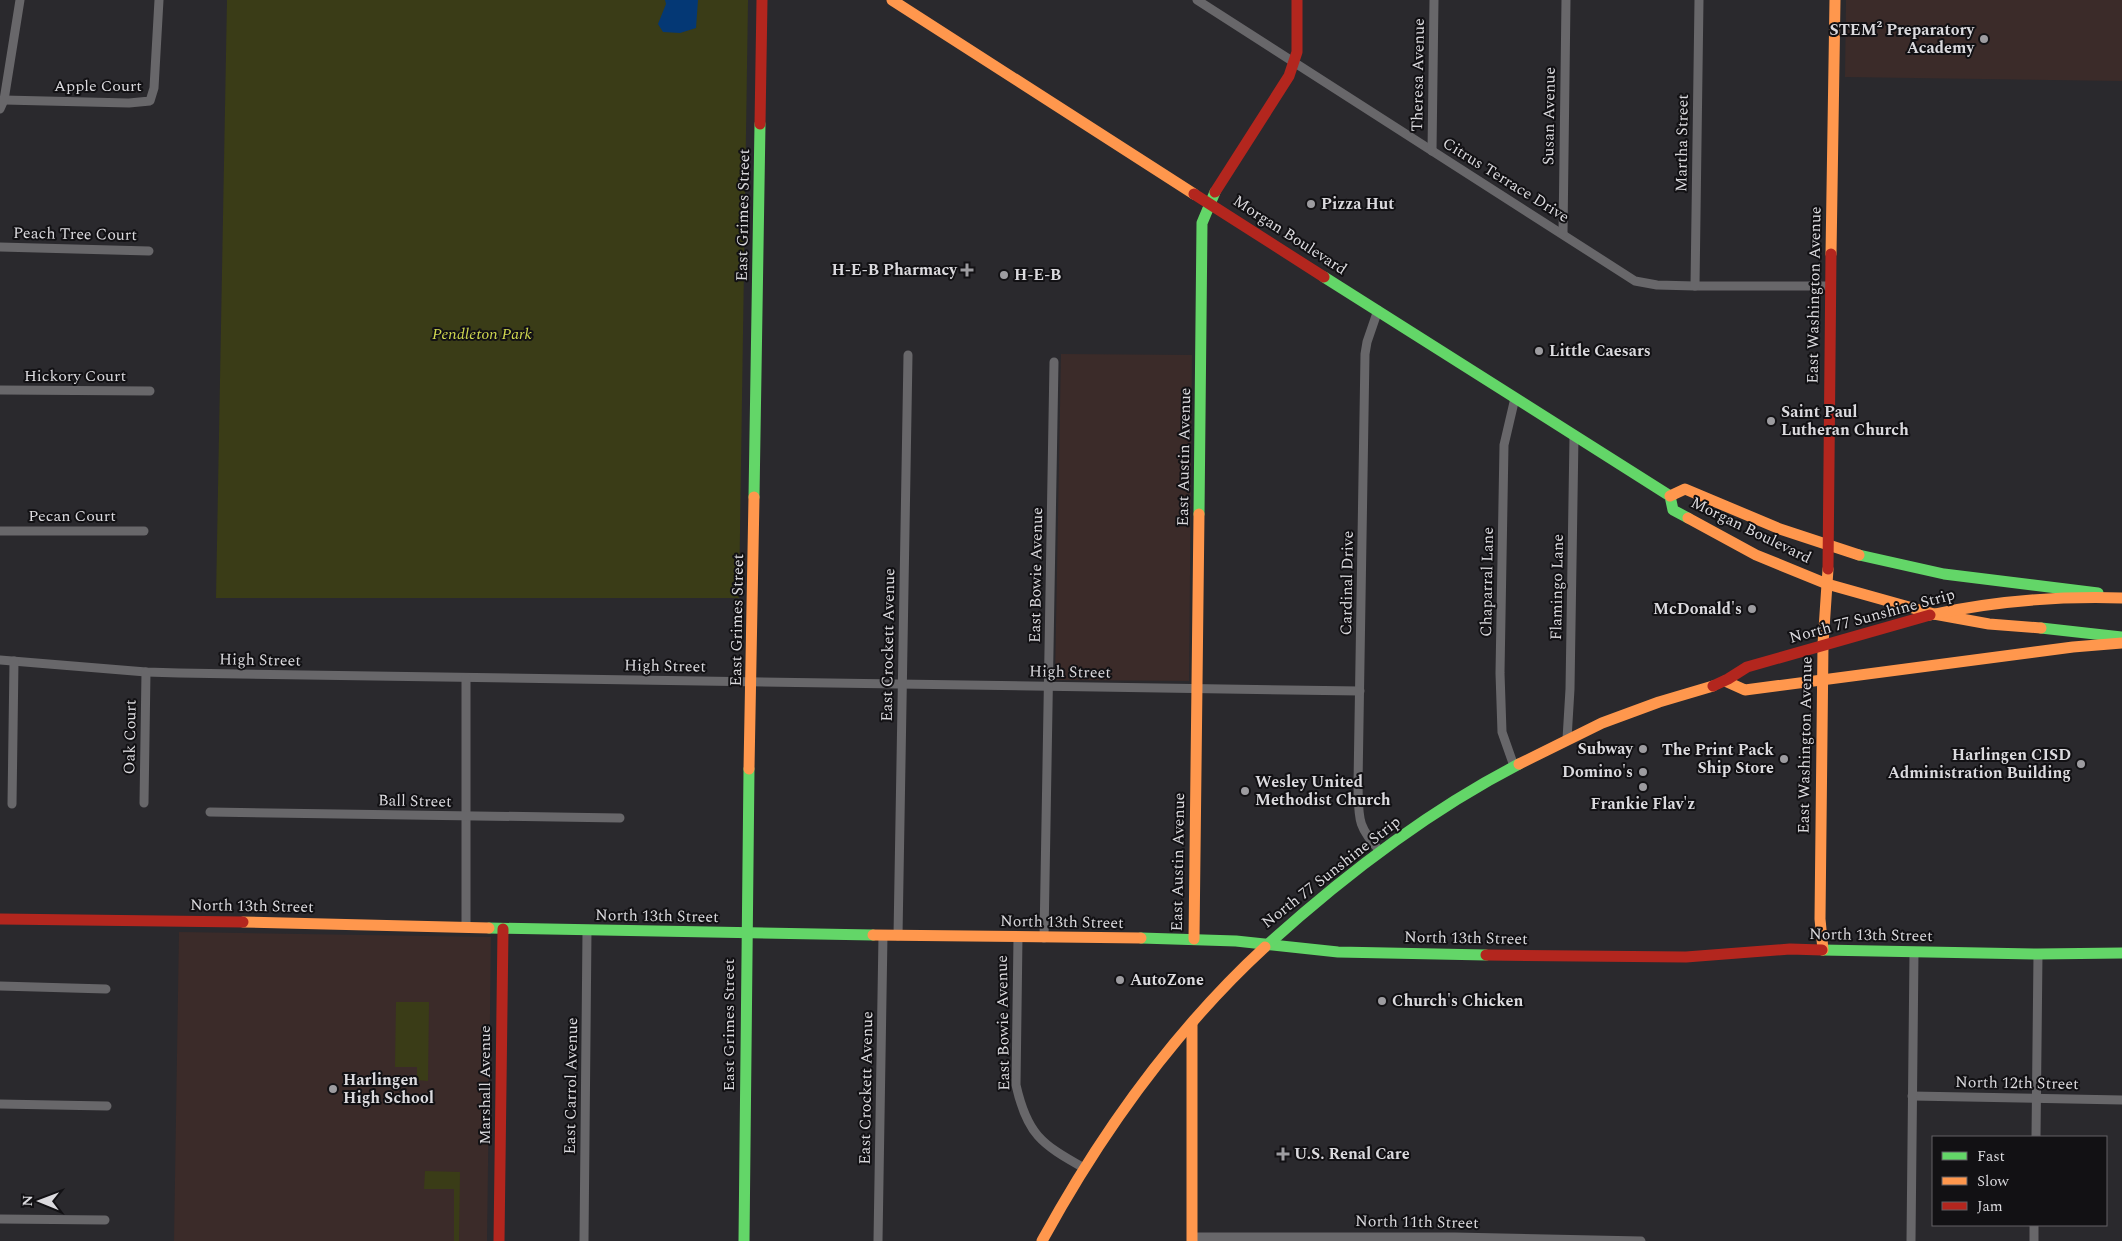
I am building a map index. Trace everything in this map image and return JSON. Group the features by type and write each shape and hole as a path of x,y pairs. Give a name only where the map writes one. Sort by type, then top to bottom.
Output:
{"street":[{"path":"2,104 20,0"},
{"name":"Apple Court","path":"2,104 129,103 150,101 154,88 159,0"},
{"name":"East Grimes Street","path":"744,1241 746,934 752,682 762,0"},
{"name":"Morgan Boulevard","path":"892,0 1670,496 1673,510 1756,555 1827,584 1934,614 1989,624 2122,637"},
{"name":"Citrus Terrace Drive","path":"1197,0 1634,281 1657,285 1695,286 1830,286"},
{"name":"East Austin Avenue","path":"1194,940 1202,223 1219,184 1290,76 1296,52 1298,0"},
{"name":"Theresa Avenue","path":"1432,151 1434,0"},
{"name":"Susan Avenue","path":"1562,233 1566,0"},
{"name":"Martha Street","path":"1695,286 1699,0"},
{"name":"East Washington Avenue","path":"1823,950 1820,919 1822,681 1829,545 1830,286 1835,0"},
{"name":"Peach Tree Court","path":"0,248 149,251"},
{"name":"Cardinal Drive","path":"1378,310 1365,354 1358,784 1360,820 1365,834 1380,851"},
{"name":"East Crockett Avenue","path":"898,936 908,355"},
{"name":"East Bowie Avenue","path":"1044,938 1050,686 1054,362"},
{"name":"Hickory Court","path":"0,390 150,391"},
{"name":"Chaparral Lane","path":"1514,766 1502,732 1500,673 1504,445 1515,398"},
{"name":"Flamingo Lane","path":"1567,739 1570,690 1574,436"},
{"name":"Morgan Boulevard","path":"1670,496 1685,489 1797,536 1915,568 1944,574 2122,597"},
{"name":"Pecan Court","path":"0,531 144,531"},
{"name":"North 77 Sunshine Strip","path":"1042,1241 1084,1168 1132,1098 1192,1024 1266,944 1380,851 1435,813 1514,766 1567,739 1636,710 1726,681 1743,669 1901,621 1962,608 2030,599 2122,597"},
{"path":"1726,681 1745,690 2122,642"},
{"name":"High Street","path":"0,660 146,672 1360,691"},
{"path":"12,804 14,661"},
{"name":"Oak Court","path":"144,803 146,672"},
{"path":"466,678 466,927"},
{"name":"Ball Street","path":"210,812 620,818"},
{"name":"North 13th Street","path":"0,919 746,934 1194,940 1266,944 1338,952 1661,956 1704,956 1767,950 2038,954 2122,953"},
{"name":"Marshall Avenue","path":"499,1241 503,929"},
{"name":"East Carrol Avenue","path":"584,1241 588,931"},
{"name":"East Crockett Avenue","path":"878,1241 883,935"},
{"name":"East Bowie Avenue","path":"1018,937 1016,1085 1021,1108 1028,1125 1040,1140 1084,1168"},
{"path":"1911,1241 1914,952"},
{"path":"2036,1136 2038,954"},
{"path":"0,986 106,989"},
{"path":"1192,1024 1192,1239"},
{"name":"North 12th Street","path":"1912,1096 2122,1100"},
{"path":"0,1104 107,1106"},
{"path":"0,1219 105,1220"},
{"path":"2034,1226 2034,1241"},
{"name":"North 11th Street","path":"1192,1239 1641,1241"}],"shaded area":[{"name":"STEM² Preparatory Academy","path":"1846,0 2122,0 2122,81 1845,77"},
{"path":"1061,354 1192,355 1189,681 1055,680"},
{"name":"Harlingen High School","path":"179,932 491,937 487,1241 174,1241"}],"green space":[{"name":"Pendleton Park","path":"227,0 748,0 739,598 216,598"},
{"path":"396,1002 429,1002 428,1081 417,1080 417,1067 395,1067"},
{"path":"425,1171 460,1172 459,1241 454,1241 454,1189 424,1189"}],"water":[{"path":"665,0 698,0 696,28 680,33 663,32 658,24 666,4"}],"traffic: fast":[{"path":"754,497 760,124"},
{"path":"1199,514 1202,223 1215,192"},
{"path":"1324,277 1670,496 1673,510 1688,518"},
{"path":"1859,555 1944,574 2098,593"},
{"path":"2041,628 2122,637"},
{"path":"1265,947 1324,896 1386,847 1451,803 1519,764"},
{"path":"744,1241 749,769"},
{"path":"489,928 873,935"},
{"path":"1141,938 1236,941 1338,952 1486,955"},
{"path":"1822,950 2038,954 2122,953"}],"traffic: slow":[{"path":"892,0 1194,194"},
{"path":"1831,254 1835,0"},
{"path":"1670,496 1685,489 1780,529 1859,555"},
{"path":"749,769 754,497"},
{"path":"1194,939 1199,514"},
{"path":"1688,518 1756,555 1827,584 1934,614 1989,624 2041,628"},
{"path":"1823,950 1820,919 1823,644 1828,569"},
{"path":"1930,615 2026,600 2122,598"},
{"path":"1725,681 1745,690 2073,647 2122,643"},
{"path":"1519,764 1602,723 1659,702 1713,686"},
{"path":"243,922 489,928"},
{"path":"873,935 1141,938"},
{"path":"1042,1241 1089,1161 1114,1123 1170,1048 1200,1013 1265,947"},
{"path":"1192,1024 1192,1241"}],"traffic: jam":[{"path":"760,124 762,0"},
{"path":"1215,192 1289,76 1297,52 1297,0"},
{"path":"1194,194 1324,277"},
{"path":"1828,569 1831,254"},
{"path":"1713,686 1747,667 1930,615"},
{"path":"0,919 243,922"},
{"path":"499,1241 503,929"},
{"path":"1486,955 1686,957 1790,949 1822,950"}],"place":[{"name":"STEM² Preparatory Academy","path":"1984,39"},
{"name":"Pizza Hut","path":"1311,204"},
{"name":"H-E-B Pharmacy","path":"967,270"},
{"name":"H-E-B","path":"1004,275"},
{"name":"Little Caesars","path":"1539,351"},
{"name":"Saint Paul Lutheran Church","path":"1771,421"},
{"name":"McDonald's","path":"1752,609"},
{"name":"Subway","path":"1643,749"},
{"name":"The Print Pack Ship Store","path":"1784,759"},
{"name":"Harlingen CISD Administration Building","path":"2081,764"},
{"name":"Domino's","path":"1643,772"},
{"name":"Frankie Flav'z","path":"1643,787"},
{"name":"Wesley United Methodist Church","path":"1245,791"},
{"name":"AutoZone","path":"1120,980"},
{"name":"Church's Chicken","path":"1382,1001"},
{"name":"Harlingen High School","path":"333,1089"},
{"name":"U.S. Renal Care","path":"1283,1154"}]}
